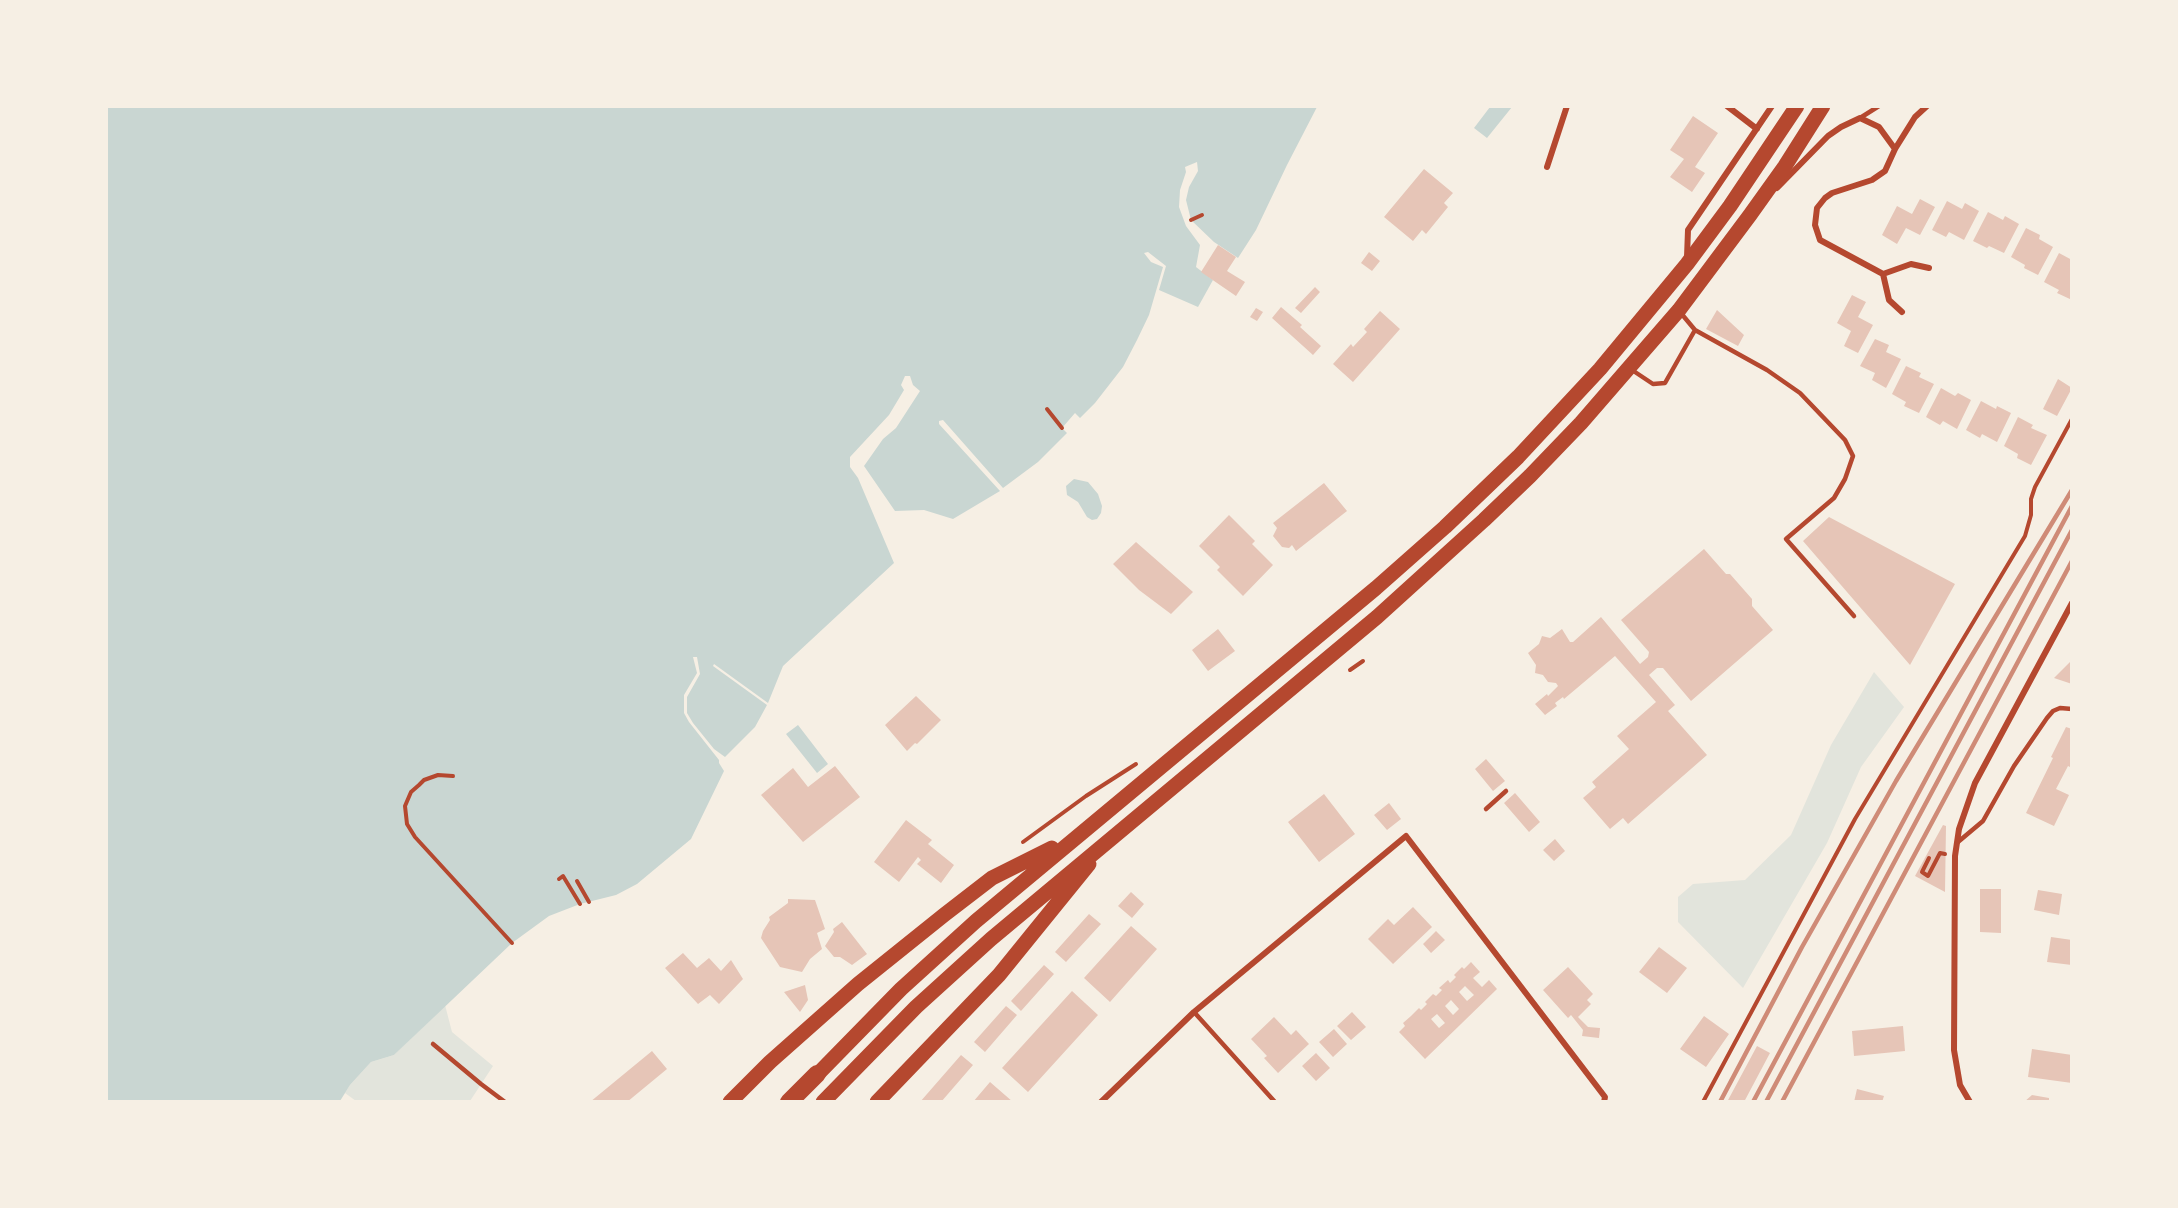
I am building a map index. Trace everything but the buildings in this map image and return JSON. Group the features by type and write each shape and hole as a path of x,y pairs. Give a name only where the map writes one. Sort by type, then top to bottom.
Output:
{"highway":[{"path":"791,1101 817,1074"}],"main road":[{"path":"817,1074 938,955 1076,836 1274,674 1445,527 1559,414 1641,321 1687,264 1767,153 1797,106"},
{"path":"823,1101 953,972 1068,873 1104,846 1368,624 1434,567 1545,461 1630,369 1679,309 1785,166 1823,106"},
{"path":"730,1101 858,984 992,878 1076,836"},
{"path":"877,1101 999,975 1104,846"}],"street":[{"path":"1547,167 1567,106"},
{"path":"1727,106 1757,129"},
{"path":"1687,264 1688,230 1772,106"},
{"path":"1927,106 1915,117 1885,171 1872,180 1832,193 1821,202 1815,216 1815,225 1820,240 1883,274 1911,264 1929,268"},
{"path":"1750,215 1828,136 1860,118 1879,127 1895,150"},
{"path":"1883,274 1889,300 1902,312"},
{"path":"1970,1101 1960,1084 1954,1050 1957,842 1964,808 1975,783 2072,603"},
{"path":"1101,1101 1194,1012 1406,836 1605,1097 1604,1101"}],"lane":[{"path":"1860,118 1880,106"},
{"path":"1679,309 1695,330 1767,370 1800,393 1845,440 1853,456 1845,479 1834,498 1786,539 1854,616"},
{"path":"1630,369 1653,384 1665,383 1695,330"},
{"path":"1957,842 1983,821 2014,766 2047,717 2060,708 2072,709"},
{"path":"1486,809 1506,791"},
{"path":"1194,1012 1275,1101"},
{"path":"434,1044 505,1101"}],"path":[{"path":"1191,220 1202,215"},
{"path":"1047,409 1062,428"},
{"path":"1704,1101 1857,820 2025,536 2035,487 2072,419"},
{"path":"1350,670 1363,661"},
{"path":"1086,796 1142,760"},
{"path":"453,776 438,775 424,780 411,792 405,806 407,825 415,837 512,943"},
{"path":"1929,858 1922,872 1928,876 1940,853 1955,856"},
{"path":"559,879 563,876 580,904"},
{"path":"577,881 589,902"}],"shaded area":[{"path":"107,107 1317,107 1256,230 1238,258 1214,242 1191,220 1186,200 1189,187 1198,171 1197,162 1185,167 1179,207 1186,226 1200,245 1196,267 1213,280 1198,307 1159,290 1166,266 1148,252 1144,253 1151,262 1163,267 1149,315 1137,340 1123,367 1095,403 1080,418 1075,413 1062,428 1067,433 1038,462 1003,488 943,420 939,421 939,424 1000,491 953,519 924,510 895,511 864,466 883,439 896,428 920,391 913,385 910,376 905,376 901,385 904,390 889,415 850,457 850,467 858,478 894,563 783,666 768,703 714,664 713,666 767,705 755,727 725,757 714,749 687,713 687,697 700,674 697,657 693,657 697,673 684,695 684,713 719,760 724,771 691,839 637,884 616,895 580,904 549,916 512,943 394,1055 371,1062 350,1085 340,1101 107,1102"},
{"path":"1490,107 1512,107 1487,138 1474,128"},
{"path":"1074,479 1088,482 1098,494 1102,506 1097,519 1092,520 1087,517 1078,502 1067,495 1066,486"},
{"path":"1874,672 1904,707 1861,767 1827,843 1743,988 1678,922 1678,897 1693,884 1745,880 1791,835 1831,745"},
{"path":"798,725 828,764 817,773 786,734"},
{"path":"445,1005 452,1032 493,1066 470,1101 356,1101 345,1093 371,1062 394,1055"}],"railway":[{"path":"1720,1102 1802,947 1896,781 2072,490"},
{"path":"1753,1102 2072,506"},
{"path":"1766,1102 2072,530"},
{"path":"1782,1102 2072,561"}]}
